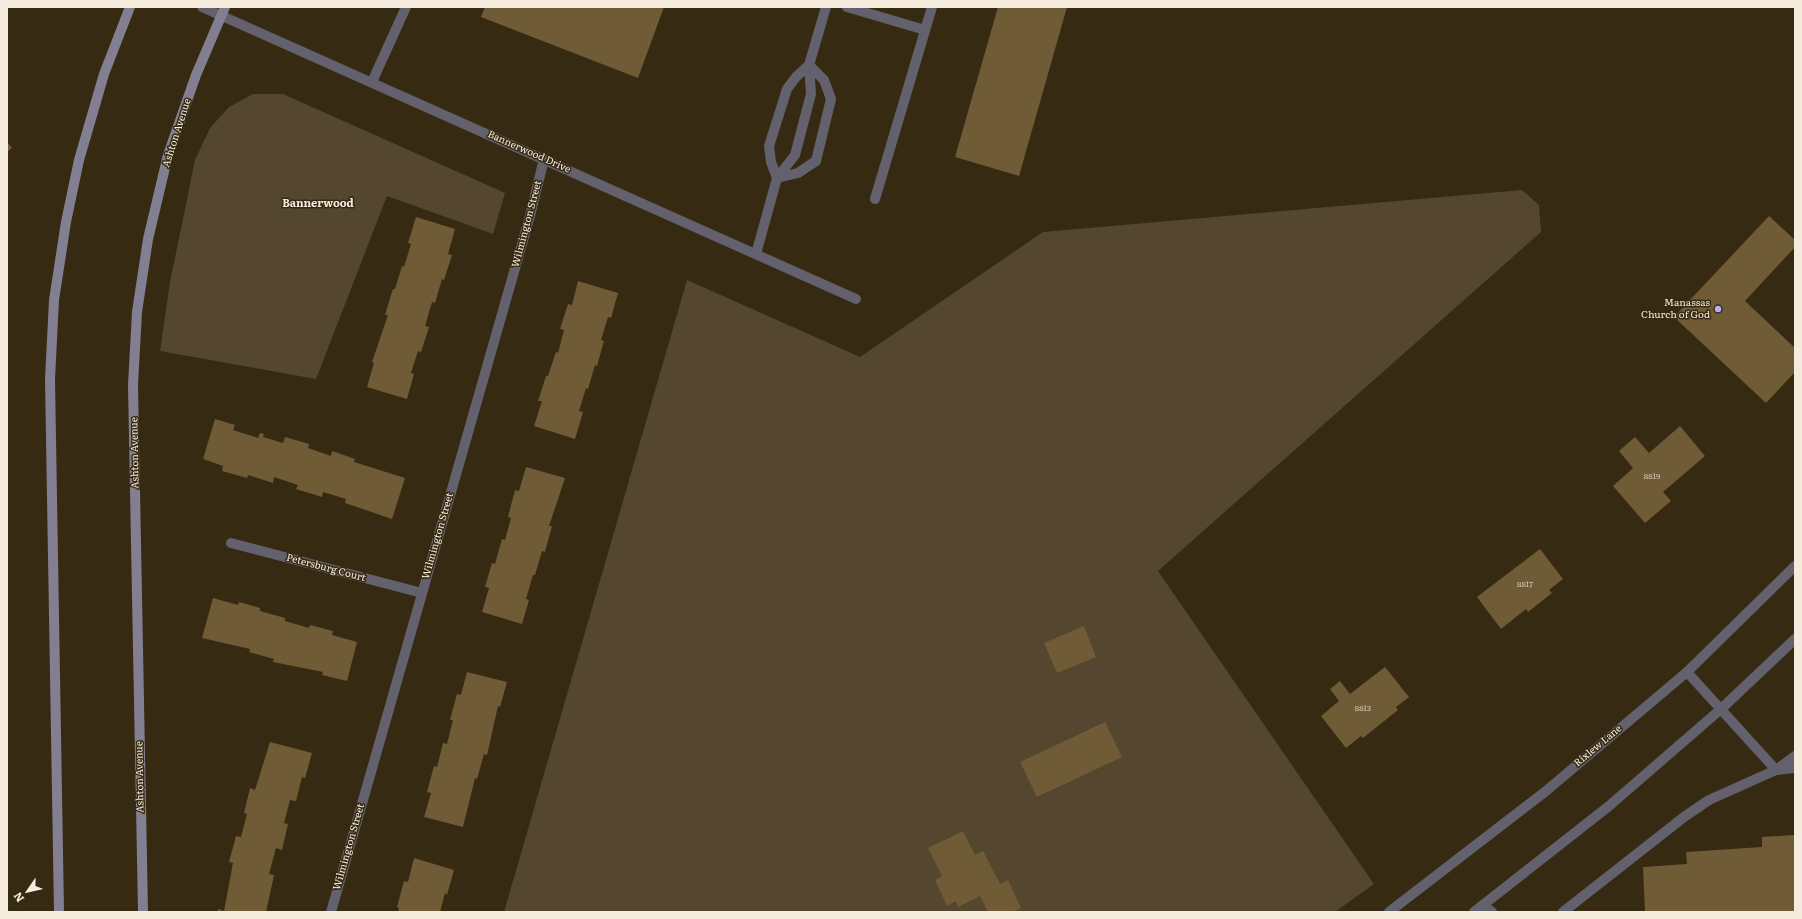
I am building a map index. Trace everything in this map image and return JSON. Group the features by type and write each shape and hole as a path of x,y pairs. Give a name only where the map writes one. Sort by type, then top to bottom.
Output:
{"main road":[{"path":"59,912 50,379 54,300 66,222 79,160 104,74 130,7"},
{"name":"Ashton Avenue","path":"142,912 134,385 138,312 148,239 168,154 196,75 223,11"}],"street":[{"name":"Bannerwood Drive","path":"202,7 223,11 372,82 856,299"},
{"path":"372,82 406,7"},
{"path":"756,254 777,178 795,155 811,94 809,65 826,7"},
{"path":"847,7 925,30"},
{"path":"875,199 932,7"},
{"path":"777,178 771,162 769,146 787,89 796,77 809,65"},
{"path":"777,178 798,173 816,160 831,99 824,80 809,65"},
{"name":"Wilmington Street","path":"331,912 530,216 544,159"},
{"name":"Petersburg Court","path":"231,543 422,593"},
{"name":"Rixlew Lane","path":"1389,912 1546,791 1687,672 1795,566"},
{"path":"1474,912 1609,806 1721,709 1795,639"},
{"path":"1687,672 1776,770"},
{"path":"1563,912 1684,817 1703,804 1776,770 1795,756"},
{"path":"1776,770 1795,768"},
{"path":"1483,905 1492,912"}],"shaded area":[{"path":"253,94 283,94 505,193 493,234 387,196 316,379 160,351 170,282 195,160 210,128 229,107"},
{"path":"1522,190 1539,205 1541,232 1158,571 1374,884 1335,912 504,912 687,280 860,357 1043,232"}],"building":[{"path":"485,7 664,7 638,78 481,17"},
{"path":"998,7 1067,7 1019,176 955,157"},
{"path":"7,142 12,148 7,152"},
{"name":"Manassas Church of God","path":"1769,216 1795,240 1795,247 1745,301 1795,348 1795,372 1766,403 1674,317"},
{"path":"416,217 455,229 448,254 452,255 444,280 442,279 435,303 432,302 425,326 429,327 421,352 418,351 411,373 414,374 407,399 367,387 374,363 372,362 388,315 385,315 393,289 395,289 402,266 404,267 411,244 408,243"},
{"path":"578,281 618,293 611,318 608,317 601,340 604,341 597,366 595,365 588,389 586,388 579,411 583,412 575,439 534,426 542,401 538,401 556,352 558,353 564,330 560,329 568,304 572,305"},
{"path":"215,419 235,425 233,430 258,438 260,433 264,434 263,437 283,443 285,437 309,444 308,448 331,456 332,451 355,459 354,462 405,478 392,519 345,503 346,499 323,492 322,497 296,489 298,485 274,477 273,483 248,475 247,478 222,471 223,466 203,459"},
{"path":"1680,426 1705,456 1663,492 1671,501 1645,523 1613,486 1633,468 1619,451 1635,437 1649,453"},
{"path":"526,467 565,478 549,526 552,526 545,552 542,551 535,575 533,575 526,599 529,600 522,624 482,612 489,588 485,587 492,563 495,564 502,539 505,540 511,518 508,517 515,490 519,491"},
{"path":"1540,549 1563,579 1549,590 1552,593 1528,612 1526,609 1501,629 1477,597"},
{"path":"213,598 238,605 239,602 260,608 260,611 285,618 285,621 309,628 310,625 333,631 332,635 357,642 347,681 322,675 323,672 273,662 274,659 249,652 250,649 202,638"},
{"path":"1084,626 1096,657 1057,673 1044,643"},
{"path":"1385,667 1409,697 1396,707 1398,710 1363,738 1361,736 1346,748 1321,716 1339,701 1330,689 1340,681 1350,694"},
{"path":"467,672 507,682 500,707 498,706 487,755 484,754 477,779 475,778 463,827 424,817 431,793 427,792 434,766 437,767 443,743 447,744 453,720 450,720 457,694 461,695"},
{"path":"1105,722 1122,757 1037,797 1020,762"},
{"path":"270,742 312,753 305,778 302,777 296,801 290,800 284,823 288,824 282,850 276,848 269,874 274,875 266,912 217,912 218,909 224,911 233,863 229,862 236,836 241,837 247,814 244,813 250,788 255,790"},
{"path":"963,831 975,855 983,851 1000,884 1008,880 1021,908 1013,912 988,912 980,896 958,907 956,901 947,906 935,880 942,876 928,848"},
{"path":"1795,835 1795,912 1645,912 1643,867 1687,864 1686,852 1762,847 1762,837"},
{"path":"414,858 454,870 447,895 445,893 440,912 398,912 399,908 397,907 404,881 408,882"}],"place":[{"name":"Manassas Church of God","path":"1718,309"}],"district":[{"name":"Bannerwood","path":"318,204"}]}
